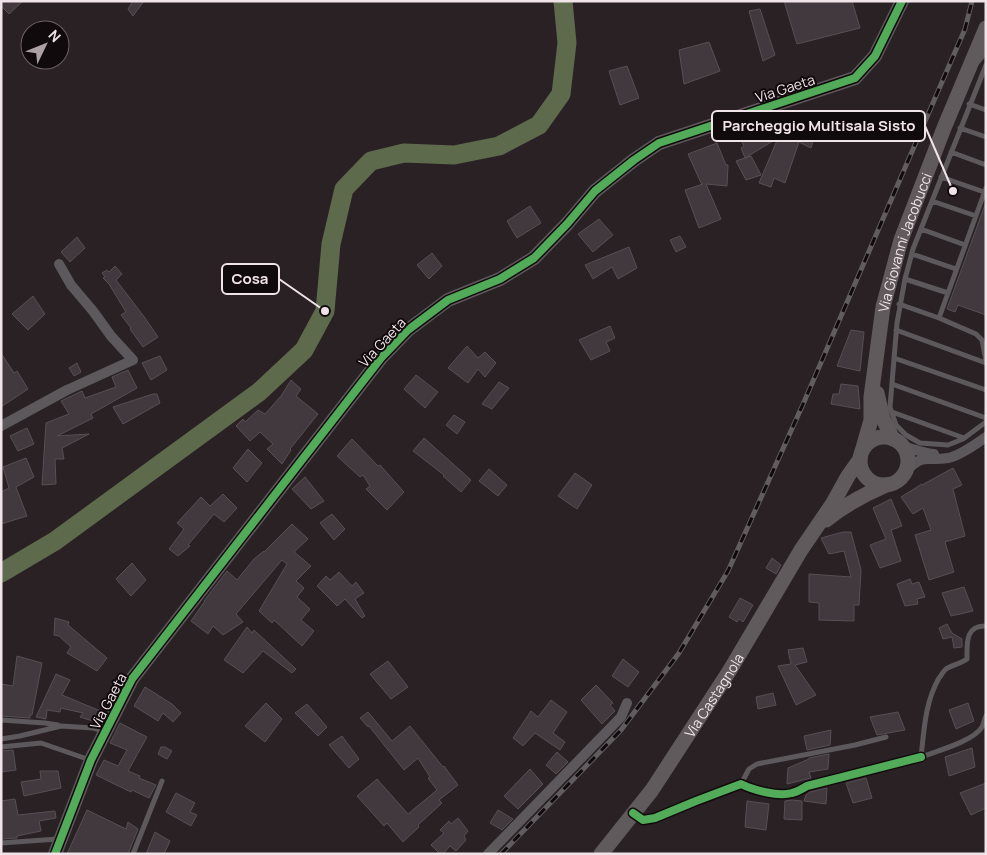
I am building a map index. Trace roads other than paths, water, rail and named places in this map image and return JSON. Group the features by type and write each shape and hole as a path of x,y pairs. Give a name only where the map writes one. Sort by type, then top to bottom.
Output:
{"main road":[{"name":"Via Giovanni Jacobucci","path":"874,377 883,307 901,240 973,77 986,28"},
{"path":"816,528 841,508 869,492 894,483 905,472 908,459 906,452 883,419 874,377"},
{"path":"874,377 871,397 871,420 860,466 867,478 879,485 886,485"},
{"path":"862,454 868,443 880,437 898,443"},
{"name":"Via Castagnola","path":"601,854 652,790 730,670 801,550 834,503 862,454"}],"street":[{"name":"Via Gaeta","path":"55,854 91,760 132,679 380,358 408,330 448,300 500,279 534,258 567,224 595,191 659,143 855,78 875,56 902,1"},
{"path":"1,426 67,390 134,360 111,336 71,285 59,264"},
{"path":"905,472 914,463 922,459 949,458 986,437"},
{"path":"898,443 924,453 962,452"},
{"path":"488,854 621,717 627,703"},
{"path":"633,813 643,820 655,818 741,784 750,789 763,792 791,794 807,786 921,757"}],"lane":[{"path":"986,52 980,60 973,77 970,104 921,229 905,279 899,304 890,407 896,425 906,435 920,444 948,445 964,438 986,422"},
{"path":"973,77 986,65"},
{"path":"973,77 986,82"},
{"path":"970,104 986,110"},
{"path":"960,128 986,137"},
{"path":"951,152 986,165"},
{"path":"939,318 985,190 941,177"},
{"path":"932,201 976,216"},
{"path":"921,229 965,245"},
{"path":"912,254 956,269"},
{"path":"905,279 948,293"},
{"path":"896,330 986,362 982,340 976,334 899,304"},
{"path":"894,358 986,390"},
{"path":"892,384 986,418"},
{"path":"892,412 964,438"},
{"path":"986,626 973,629 968,636 966,644 967,660 945,669 931,694 924,726 921,757 966,740 976,734 982,727 986,716"},
{"path":"1,720 93,728 106,732"},
{"path":"1,739 61,726"},
{"path":"741,784 749,769 756,764 855,745 886,737"},
{"path":"1,747 41,743 91,760"},
{"path":"133,854 162,781"},
{"path":"1,843 60,839"}],"waterway":[{"path":"1,573 55,541 259,392 304,350 325,311 331,244 344,189 371,161 404,153 454,155 499,146 539,125 561,94 567,43 563,1"}],"railway":[{"path":"501,854 621,730 679,653 728,571 804,402 965,29 972,1"}],"place":[{"name":"Parcheggio Multisala Sisto","path":"953,191"},
{"name":"Cosa","path":"325,311"}]}
